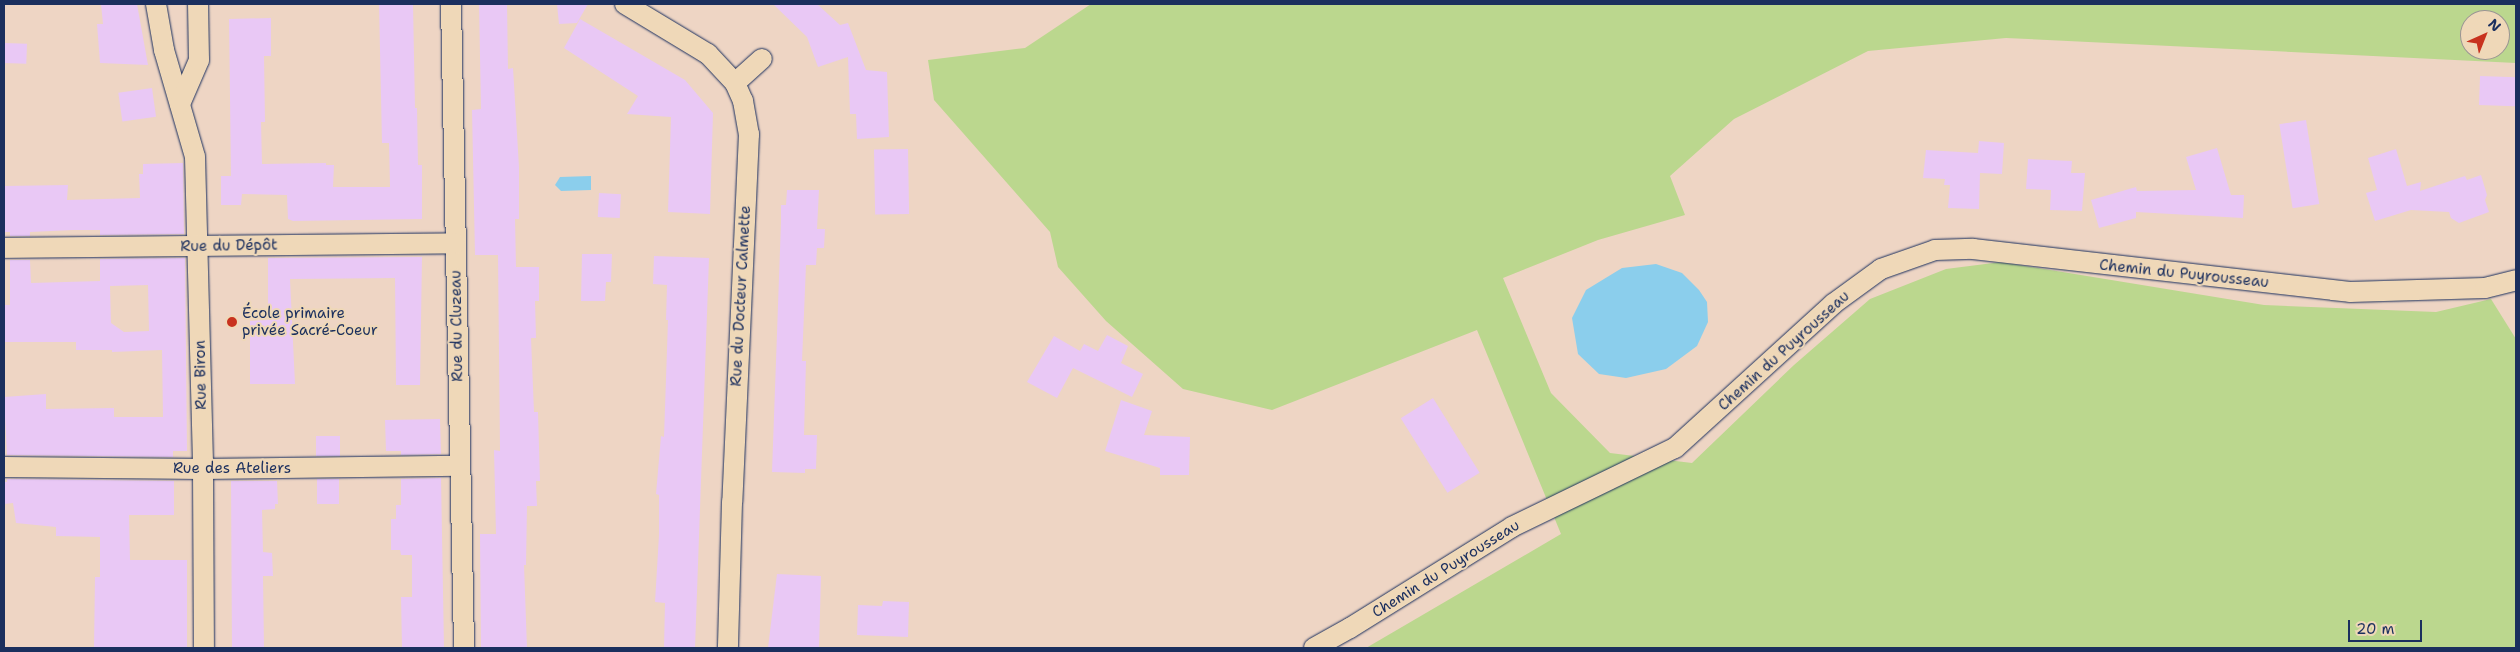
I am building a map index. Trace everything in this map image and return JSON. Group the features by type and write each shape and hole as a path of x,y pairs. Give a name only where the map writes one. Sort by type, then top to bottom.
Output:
{"street":[{"name":"Rue Biron","path":"156,4 164,50 195,158 203,470 204,648"},
{"path":"180,104 199,60 198,4"},
{"name":"Rue du Cluzeau","path":"451,4 464,648"},
{"name":"Rue du Docteur Calmette","path":"625,4 708,54 735,83 744,101 749,134 732,502 728,648"},
{"path":"735,83 762,58"},
{"name":"Rue du Dépôt","path":"4,248 455,243"},
{"name":"Chemin du Puyrousseau","path":"1314,648 1350,628 1512,527 1675,448 1833,304 1881,269 1935,250 1973,250 2350,292 2485,288 2516,280"},
{"name":"Rue des Ateliers","path":"4,467 203,470 460,466"}],"green space":[{"path":"1091,4 2516,4 2516,63 2006,38 1868,51 1734,119 1670,176 1685,215 1598,240 1503,278 1551,393 1610,453 1692,463 1794,365 1870,299 1946,269 2001,262 2264,305 2436,312 2491,299 2516,339 2516,648 1366,648 1561,534 1477,330 1272,410 1183,389 1106,321 1058,267 1050,232 934,100 928,60 1025,48"}],"water":[{"path":"591,176 591,190 561,191 555,185 560,177"},
{"path":"1656,264 1682,273 1699,290 1707,302 1708,322 1697,346 1666,369 1626,378 1599,374 1578,354 1572,318 1586,290 1622,268"}],"building":[{"path":"101,4 137,4 148,65 100,63 97,24 103,24"},
{"path":"379,4 413,4 415,108 417,108 418,165 422,165 422,219 293,221 288,219 287,195 242,194 241,205 221,205 221,176 231,176 229,19 271,18 271,56 264,56 265,122 261,122 262,164 326,163 326,165 334,165 333,187 390,187 389,143 382,143"},
{"path":"479,4 507,4 508,69 513,68 519,167 519,219 515,219 516,267 539,267 539,301 535,301 536,338 531,338 534,412 538,412 540,481 536,481 537,506 527,506 526,565 524,565 527,648 481,648 480,534 496,534 494,450 500,451 498,255 475,255 472,110 481,109"},
{"path":"557,4 588,4 577,23 559,24"},
{"path":"773,4 817,4 840,25 848,23 866,70 887,72 889,137 857,139 856,114 850,114 848,57 818,67 807,37"},
{"path":"580,19 685,80 713,113 710,214 668,212 671,117 627,114 638,96 564,48"},
{"path":"4,43 27,44 26,64 4,63"},
{"path":"2480,76 2516,77 2515,106 2479,105"},
{"path":"152,88 156,117 122,121 118,93"},
{"path":"2306,120 2319,204 2293,208 2279,124"},
{"path":"1979,141 2004,143 2002,174 1980,173 1979,209 1948,208 1950,185 1944,185 1945,179 1923,178 1926,150 1978,153"},
{"path":"2217,148 2231,195 2244,195 2243,218 2136,212 2136,218 2099,228 2091,200 2136,187 2137,191 2196,190 2186,157"},
{"path":"908,149 909,214 875,215 874,150"},
{"path":"2396,149 2407,186 2421,182 2420,191 2465,176 2467,180 2481,175 2487,195 2485,200 2489,212 2459,223 2451,218 2449,212 2411,210 2375,221 2366,193 2377,190 2368,158"},
{"path":"2028,159 2072,161 2071,173 2085,173 2082,211 2050,210 2051,190 2026,189"},
{"path":"183,163 184,234 100,235 100,230 73,230 30,232 30,236 10,236 10,232 4,232 4,186 68,185 67,200 140,198 139,174 143,174 143,164"},
{"path":"787,190 819,190 817,229 825,229 824,248 817,248 816,265 806,265 802,361 806,361 804,435 817,435 816,469 805,469 805,473 772,472 781,205 786,205"},
{"path":"599,193 621,194 620,218 598,217"},
{"path":"582,254 612,254 611,282 606,282 605,301 581,301"},
{"path":"654,256 709,258 695,648 664,648 665,603 655,602 659,535 659,495 656,494 661,436 664,437 668,320 666,320 667,285 653,284"},
{"path":"422,257 420,385 396,385 395,278 290,279 295,384 250,384 250,321 268,320 268,258"},
{"path":"185,258 187,451 173,451 173,457 7,455 4,397 46,394 46,409 114,408 114,417 163,417 162,350 112,352 112,350 76,350 76,342 4,342 4,305 10,305 10,260 30,260 31,283 100,281 100,259","holes":["148,285 149,331 124,332 111,323 110,286"]},
{"path":"1107,335 1128,346 1121,363 1143,374 1132,397 1073,368 1057,398 1027,382 1054,336 1080,351 1084,344 1098,351"},
{"path":"1433,398 1480,473 1447,493 1401,418"},
{"path":"1121,400 1152,411 1144,435 1190,437 1189,475 1160,475 1160,468 1105,451"},
{"path":"440,419 441,454 401,455 401,451 386,451 385,420"},
{"path":"316,436 340,436 340,456 316,456"},
{"path":"441,478 444,648 402,648 401,597 412,597 412,555 401,555 400,550 391,550 391,519 396,519 396,505 401,505 401,479"},
{"path":"7,479 174,481 174,515 129,515 130,560 187,560 187,648 94,648 95,577 100,577 100,537 56,536 56,527 16,523 13,503 4,504 4,482 7,482"},
{"path":"317,479 339,479 339,504 317,504"},
{"path":"231,481 277,481 278,504 275,504 275,509 262,510 263,552 272,553 273,576 263,576 264,648 232,648"},
{"path":"777,574 821,576 819,648 768,648"},
{"path":"883,601 909,602 908,637 857,635 858,605 882,606"}],"place":[{"name":"École primaire privée Sacré-Coeur","path":"232,322"}]}
